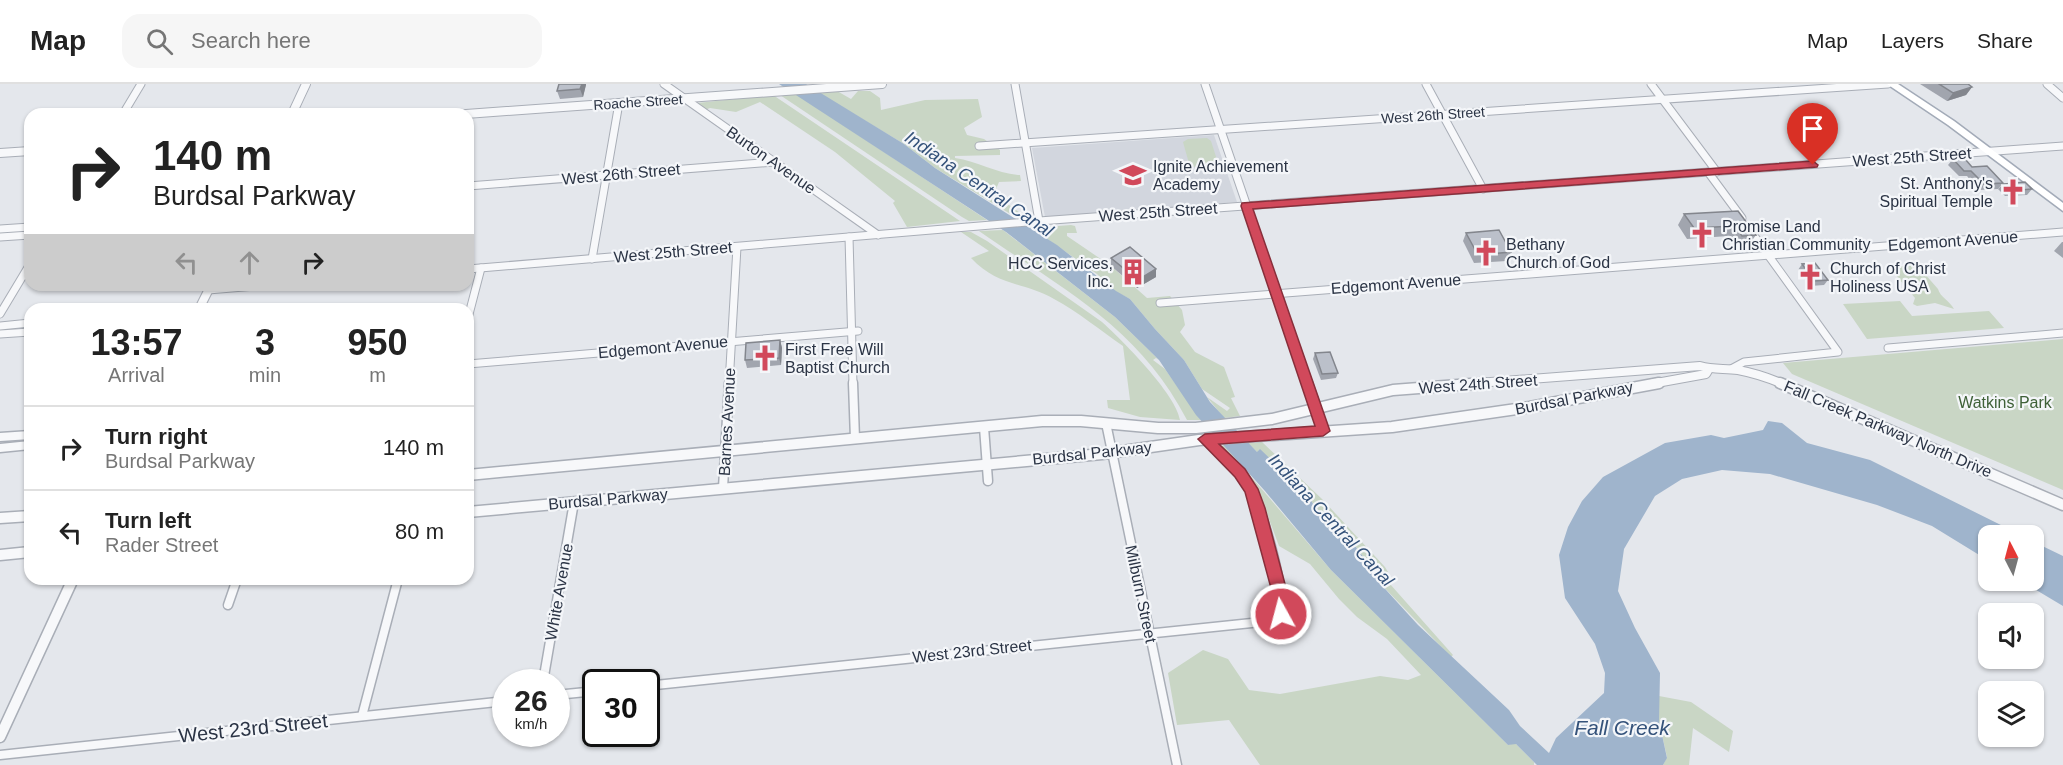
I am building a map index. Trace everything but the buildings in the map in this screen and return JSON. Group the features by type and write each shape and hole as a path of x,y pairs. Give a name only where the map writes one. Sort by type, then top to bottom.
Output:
{"main road":[{"path":"1890,84 1945,118 2063,208"}],"street":[{"path":"127,108 141,84"},
{"path":"295,108 306,84"},
{"name":"Burton Avenue","path":"664,84 878,235"},
{"name":"Roache Street","path":"474,113 882,84"},
{"path":"1015,84 1026,142 1036,222"},
{"path":"1205,84 1323,431"},
{"path":"1426,84 1483,189"},
{"path":"1652,84 1717,172"},
{"name":"West 26th Street","path":"979,146 1890,84"},
{"path":"2047,84 2063,98"},
{"path":"592,259 619,103"},
{"path":"0,147 24,145"},
{"name":"West 25th Street","path":"474,269 983,226 2063,146"},
{"path":"0,153 24,151"},
{"name":"West 26th Street","path":"474,186 774,162"},
{"path":"1708,172 1838,352 1744,362 1731,369"},
{"path":"0,229 24,227"},
{"name":"Edgemont Avenue","path":"1160,303 2063,232"},
{"path":"0,237 24,235"},
{"path":"849,237 855,331 855,439"},
{"name":"Barnes Avenue","path":"723,488 737,247"},
{"path":"472,303 481,268"},
{"path":"0,314 24,274"},
{"path":"0,326 24,324"},
{"name":"Edgemont Avenue","path":"474,363 855,331"},
{"path":"0,334 24,332"},
{"path":"1888,348 2063,333"},
{"name":"West 24th Street","path":"1248,423 1282,418 1352,397 1393,390 1700,366 1709,369"},
{"name":"Burdsal Parkway","path":"474,511 1111,453 1258,434 1379,428 1513,410 1706,374 1709,369"},
{"name":"Fall Creek Parkway North Drive","path":"1709,369 1731,369 1756,374 1784,384 2063,505"},
{"name":"Burdsal Parkway","path":"474,474 1053,420 1155,428 1194,428 1248,423"},
{"name":"Milburn Street","path":"1106,423 1177,765"},
{"path":"984,427 988,481"},
{"path":"0,437 24,435"},
{"path":"1210,439 1251,489 1282,603 1281,614 1295,620"},
{"path":"0,448 24,446"},
{"name":"White Avenue","path":"545,669 574,502"},
{"path":"0,518 24,516"},
{"path":"0,555 24,553"},
{"path":"1,734 70,585"},
{"path":"228,605 235,585"},
{"path":"362,716 396,585"},
{"name":"West 23rd Street","path":"660,685 1271,621 1281,614"},
{"name":"West 23rd Street","path":"0,754 492,702"}],"shaded area":[{"name":"Ignite Achievement Academy","path":"1214,135 1237,202 1045,217 1032,148"}],"green space":[{"path":"837,91 851,99 858,91 870,91 880,98 881,110 925,100 978,99 982,117 964,128 967,135 984,139 1000,150 1000,155 955,156 955,158 1020,175 1021,181 999,182 994,194 1020,213 1017,218 935,168 904,144 819,93"},
{"path":"796,94 987,220 969,221 962,217 780,95"},
{"path":"773,95 960,221 907,227 893,203 895,201 835,152 760,102 736,112 710,108 705,110 697,103"},
{"path":"1207,138 1211,141 1218,163 1215,166 1190,167 1183,142 1188,139"},
{"path":"1075,226 1077,233 1067,233 1067,236 1111,266 1147,298 1170,296 1182,310 1185,325 1180,332 1195,352 1224,367 1235,397 1231,398 1240,416 1224,418 1207,397 1227,411 1230,408 1202,389 1184,360 1130,299 1116,292 1097,274 1032,228"},
{"path":"1003,230 1115,317 1159,360 1156,358 1153,360 1165,369 1201,420 1187,420 1167,387 1146,359 1122,334 1096,312 979,231"},
{"path":"961,232 971,232 987,241 1102,322 1159,382 1169,396 1180,420 1140,417 1108,408 1107,400 1130,400 1123,346 1054,299 1001,279 981,267 971,258 989,251"},
{"path":"1917,265 1954,309 1935,303 1917,306 1913,304 1915,298 1889,267"},
{"path":"1900,301 1912,316 1989,311 2004,328 1867,339 1843,304"},
{"name":"Watkins Park","path":"2063,339 2063,490 1792,374 1783,363"},
{"path":"1262,442 1322,499 1385,567 1388,572 1382,575 1453,655 1451,657 1377,580 1373,570 1352,542 1314,506 1309,496 1259,450 1258,453 1248,443"},
{"path":"1224,445 1331,570 1508,745 1515,743 1534,762 1534,765 1260,765 1229,720 1177,725 1168,673 1203,650 1228,659 1249,690 1280,694 1380,676 1408,680 1421,675 1387,639 1357,617 1339,599 1310,564 1279,546 1260,495 1218,447"},
{"path":"1659,696 1691,702 1733,731 1729,752 1693,728 1689,765 1663,765 1667,757 1659,721"}],"water":[{"name":"Fall Creek","path":"779,84 806,84 904,144 935,168 1057,245 1116,291 1130,299 1184,360 1210,402 1257,452 1260,449 1309,496 1314,506 1352,542 1373,570 1377,580 1418,625 1509,710 1520,726 1549,753 1556,738 1604,693 1605,673 1595,644 1565,598 1559,555 1568,527 1582,501 1603,477 1665,443 1711,435 1724,438 1763,430 1768,421 1782,423 1807,443 1870,460 2001,525 1978,525 1978,554 1932,526 1877,505 1770,474 1722,470 1682,479 1655,496 1624,549 1618,591 1660,673 1659,721 1667,758 1663,765 1537,765 1516,744 1508,745 1331,570 1265,491 1196,415 1159,360 1115,317 1006,232"},
{"path":"2044,547 2063,556 2063,606 2038,591 2044,591"}],"place":[{"name":"Ignite Achievement Academy","path":"1133,175"},
{"name":"St. Anthony's Spiritual Temple","path":"2013,192"},
{"name":"Promise Land Christian Community","path":"1702,235"},
{"name":"Bethany Church of God","path":"1486,253"},
{"name":"HCC Services, Inc.","path":"1133,272"},
{"name":"Church of Christ Holiness USA","path":"1810,277"},
{"name":"First Free Will Baptist Church","path":"765,358"}],"route":[{"path":"1281,614 1282,603 1255,498 1240,473 1205,439 1323,431 1246,206 1813,165"}],"water label":[{"name":"Indiana Central Canal","path":"979,184"},
{"name":"Indiana Central Canal","path":"1331,520"}]}
